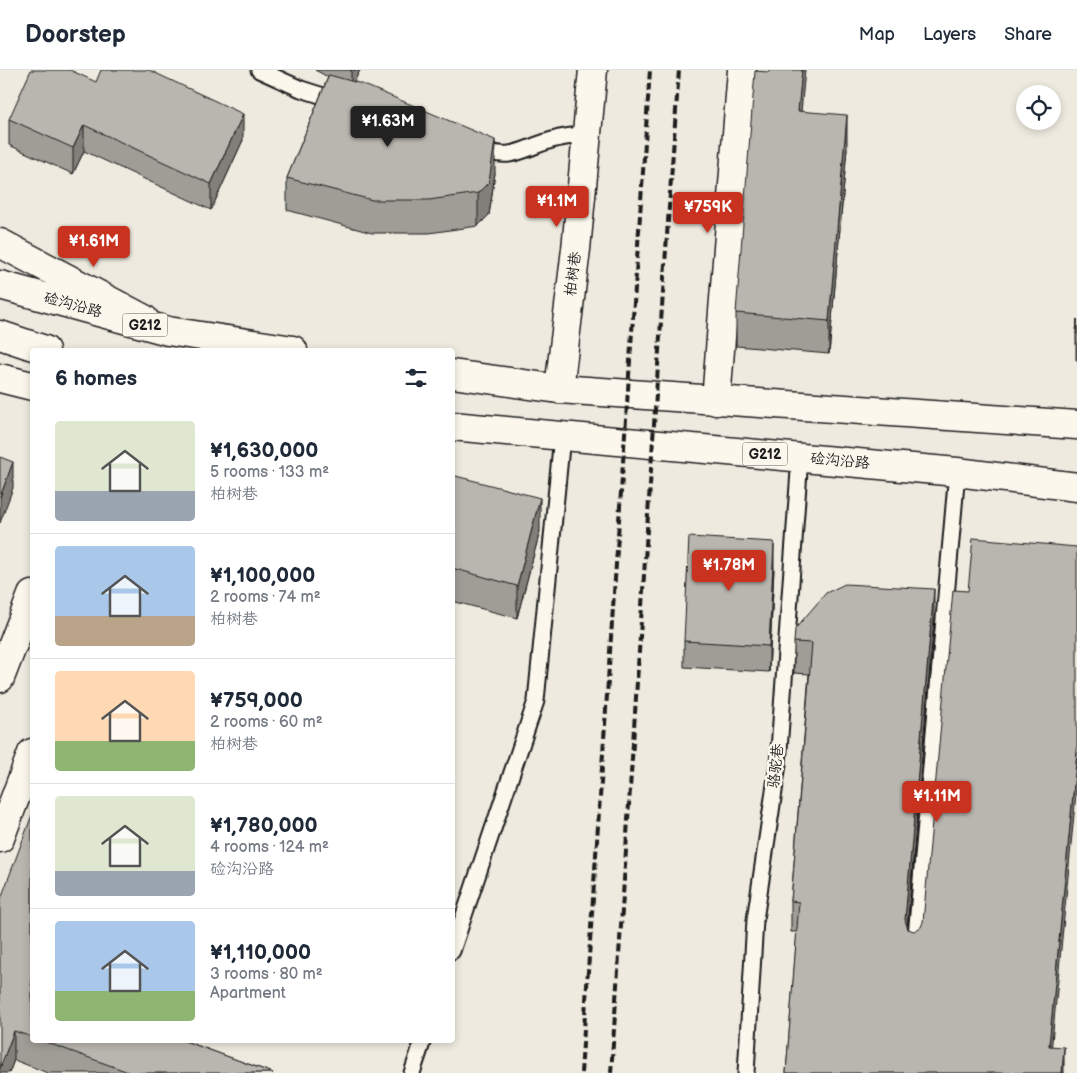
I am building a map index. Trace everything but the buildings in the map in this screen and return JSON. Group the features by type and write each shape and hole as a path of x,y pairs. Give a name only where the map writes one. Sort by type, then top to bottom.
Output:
{"main road":[{"name":"柏树巷","path":"559,389 593,70"},
{"path":"716,401 742,70"},
{"path":"0,243 168,331"},
{"name":"硷沟沿路","path":"0,285 168,331 280,348"},
{"path":"0,335 39,348"},
{"path":"455,374 559,389 1077,425"},
{"path":"0,378 30,386"},
{"name":"硷沟沿路","path":"455,426 800,457 1077,486"},
{"path":"0,678 30,600"},
{"path":"0,838 30,758"}],"lane":[{"path":"259,70 301,89 356,106"},
{"path":"462,140 493,155 519,154 555,139 587,134"},
{"path":"455,942 536,701 562,436"},
{"name":"骆驼巷","path":"746,1073 755,920 778,764 800,457"},
{"path":"914,952 956,472"},
{"path":"412,1073 422,1043"}],"railway":[{"path":"581,1073 650,70"},
{"path":"611,1073 679,70"}]}
